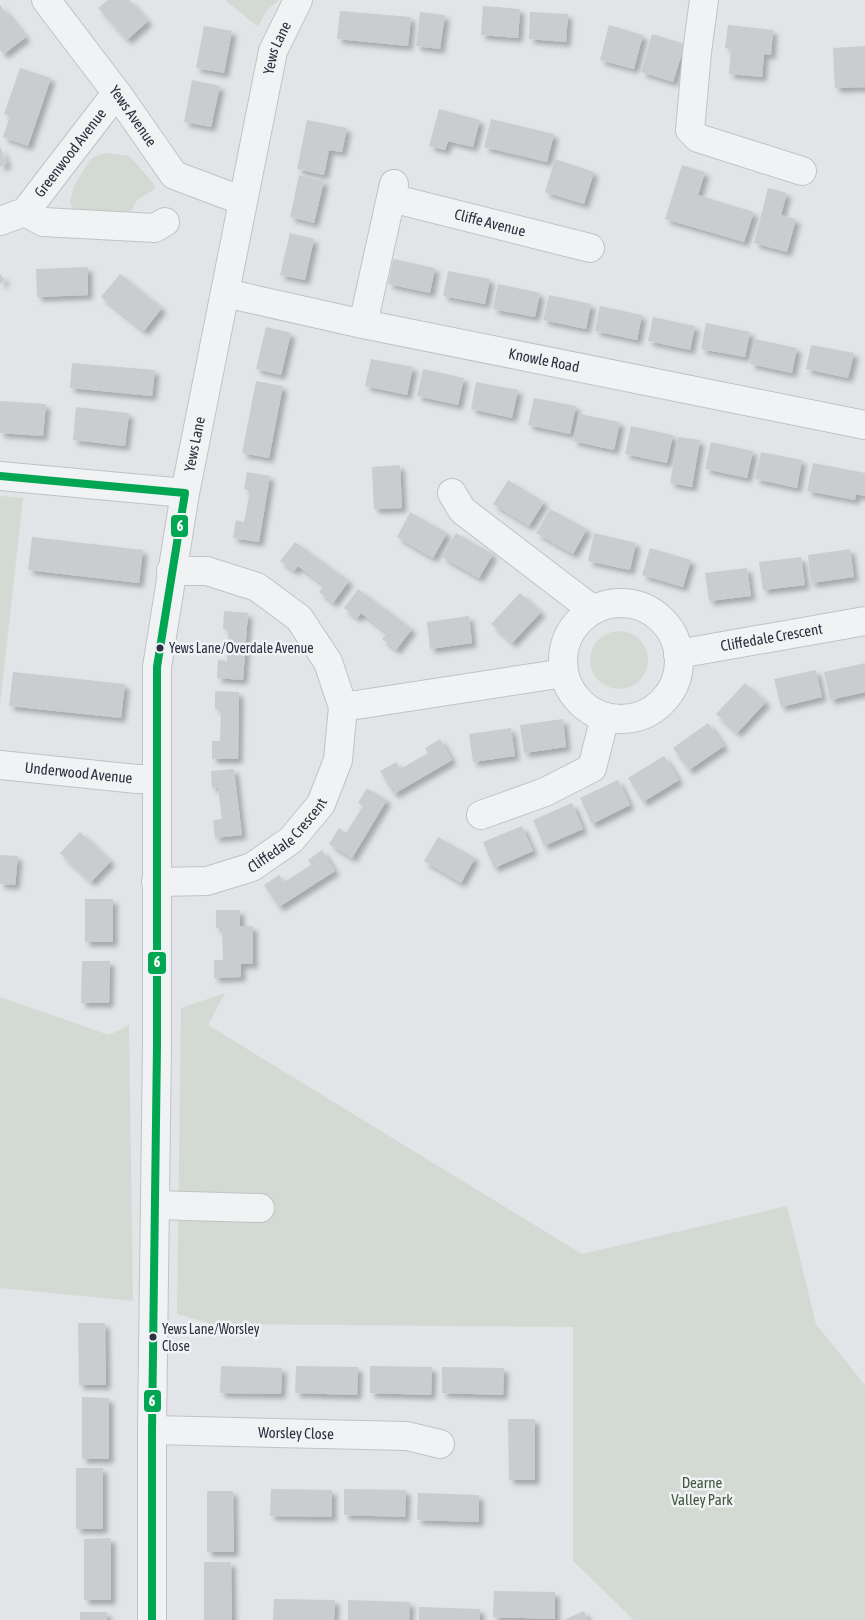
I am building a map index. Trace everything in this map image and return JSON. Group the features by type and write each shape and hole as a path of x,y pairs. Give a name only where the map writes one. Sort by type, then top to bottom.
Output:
{"street":[{"name":"Yews Avenue","path":"46,0 119,96 174,175 243,201"},
{"name":"Yews Lane","path":"152,1620 158,667 184,493 273,51 298,0"},
{"path":"704,0 690,130 698,138 802,171"},
{"name":"Greenwood Avenue","path":"0,221 25,212 108,104 119,96"},
{"name":"Cliffe Avenue","path":"363,324 393,191 590,248"},
{"name":"Greenwood Avenue","path":"25,212 43,222 155,228 165,222"},
{"name":"Knowle Road","path":"225,293 363,324 865,425"},
{"path":"0,476 184,493"},
{"path":"452,493 462,510 593,610"},
{"name":"Cliffedale Crescent","path":"156,882 207,881 252,867 292,840 321,804 338,760 343,707 328,662 299,618 256,587 207,571 171,571"},
{"path":"611,604 629,604 647,609 662,620 673,636 678,654 677,673 670,692 657,706 639,716 620,719 606,718 583,706 571,691 564,673 563,655 568,637 578,621 593,610 611,604"},
{"name":"Cliffedale Crescent","path":"678,654 865,621"},
{"path":"343,707 564,673"},
{"path":"481,815 545,792 592,768 606,718"},
{"name":"Underwood Avenue","path":"0,765 137,779 157,779"},
{"path":"155,1205 260,1208"},
{"name":"Worsley Close","path":"152,1430 407,1436 440,1444"}],"green space":[{"path":"225,0 279,0 267,10 258,27"},
{"path":"107,153 129,156 156,188 137,200 131,211 124,214 73,211 70,201 74,186 89,161 96,156"},
{"path":"0,496 23,498 0,705"},
{"path":"613,631 625,631 640,639 648,654 648,666 640,681 625,689 613,689 598,681 590,666 590,654 598,639"},
{"name":"Dearne Valley Park","path":"225,993 208,1025 582,1254 787,1206 816,1324 865,1385 865,1620 634,1620 573,1561 573,1327 212,1324 177,1314 181,1008"},
{"path":"0,997 109,1035 129,1025 133,1301 0,1288"}],"building":[{"path":"108,0 129,0 148,21 127,40 98,8"},
{"path":"0,5 26,37 4,54 0,50"},
{"path":"483,6 520,9 518,38 481,35"},
{"path":"340,11 411,17 408,46 337,39"},
{"path":"420,12 445,15 440,49 416,46"},
{"path":"530,12 568,14 566,42 529,39"},
{"path":"609,25 643,35 634,69 600,60"},
{"path":"728,25 773,30 771,55 764,54 762,77 729,74 731,48 725,48"},
{"path":"204,26 232,31 224,73 196,68"},
{"path":"652,34 685,44 673,82 641,72"},
{"path":"865,46 865,87 835,88 833,48"},
{"path":"20,68 51,78 28,146 3,137 10,116 4,114"},
{"path":"192,80 220,86 211,127 184,122"},
{"path":"439,109 480,120 473,147 448,141 445,150 429,146"},
{"path":"491,119 554,134 547,162 484,147"},
{"path":"307,120 347,128 342,152 329,150 324,175 297,169"},
{"path":"0,146 7,164 0,167"},
{"path":"555,159 594,172 584,204 545,192"},
{"path":"682,165 705,172 698,195 754,212 744,242 665,219"},
{"path":"299,175 324,181 314,223 290,217"},
{"path":"768,188 787,193 781,215 796,219 787,252 754,243"},
{"path":"290,233 314,239 305,280 280,275"},
{"path":"393,259 435,268 430,293 388,284"},
{"path":"88,267 88,295 37,297 36,269"},
{"path":"448,271 490,279 485,304 443,296"},
{"path":"0,274 5,280 0,284"},
{"path":"120,274 162,308 144,331 101,297"},
{"path":"498,284 540,293 535,317 493,309"},
{"path":"549,295 591,304 586,329 543,320"},
{"path":"600,306 642,315 637,340 595,331"},
{"path":"653,317 695,326 690,350 648,341"},
{"path":"706,323 750,332 745,357 701,349"},
{"path":"266,327 291,333 281,375 256,369"},
{"path":"755,339 797,348 792,373 750,364"},
{"path":"811,345 854,353 848,378 806,369"},
{"path":"371,359 413,367 407,395 365,386"},
{"path":"72,363 155,370 152,396 70,388"},
{"path":"423,369 464,378 458,405 417,396"},
{"path":"256,381 283,386 269,458 242,453"},
{"path":"476,382 518,390 512,418 471,409"},
{"path":"534,398 576,406 570,434 528,425"},
{"path":"0,401 46,404 43,436 0,433"},
{"path":"76,407 129,413 125,446 73,440"},
{"path":"579,414 620,422 614,450 573,441"},
{"path":"631,426 673,435 667,463 625,454"},
{"path":"678,437 700,440 692,487 670,483"},
{"path":"711,442 753,451 747,478 705,469"},
{"path":"761,452 802,460 797,488 755,479"},
{"path":"813,463 865,473 865,496 856,494 855,500 807,491"},
{"path":"400,465 402,508 374,509 372,467"},
{"path":"247,472 270,476 259,542 233,538 236,520 244,522 250,490 244,489"},
{"path":"508,480 544,502 529,526 493,504"},
{"path":"550,509 587,529 573,554 536,533"},
{"path":"410,512 447,533 433,558 397,537"},
{"path":"456,533 493,554 479,578 442,557"},
{"path":"594,533 636,543 630,570 588,561"},
{"path":"32,537 143,550 139,583 28,570"},
{"path":"295,542 349,581 333,603 319,592 324,585 298,566 294,571 280,561"},
{"path":"650,548 691,560 683,587 642,575"},
{"path":"850,549 854,577 811,583 808,555"},
{"path":"801,557 805,585 763,590 759,562"},
{"path":"747,568 751,596 709,601 705,573"},
{"path":"358,589 412,629 396,650 382,639 387,633 361,613 357,618 344,608"},
{"path":"520,593 541,612 512,643 491,624"},
{"path":"224,611 248,613 243,680 217,678 218,660 227,661 229,629 223,629"},
{"path":"469,616 472,643 430,649 427,622"},
{"path":"865,663 865,692 830,700 824,672"},
{"path":"816,670 822,697 781,707 774,679"},
{"path":"13,672 125,684 121,718 9,706"},
{"path":"745,683 766,702 737,733 716,714"},
{"path":"215,691 239,692 238,759 212,759 212,741 220,741 221,709 215,709"},
{"path":"563,719 566,747 524,753 520,725"},
{"path":"708,723 724,746 689,770 673,748"},
{"path":"511,728 515,756 473,762 469,734"},
{"path":"440,739 452,760 394,794 380,771 396,762 400,769 428,753 425,748"},
{"path":"664,756 679,780 643,802 628,778"},
{"path":"234,769 242,835 215,838 213,820 222,819 218,788 212,788 211,771"},
{"path":"618,780 630,805 592,824 580,798"},
{"path":"367,788 387,800 352,858 329,844 339,828 346,833 363,806 358,803"},
{"path":"572,803 583,829 544,846 533,820"},
{"path":"522,826 533,851 494,868 483,842"},
{"path":"80,832 111,861 91,882 60,853"},
{"path":"438,837 475,858 461,883 424,861"},
{"path":"322,850 335,871 279,907 264,885 279,875 284,882 311,865 308,860"},
{"path":"0,855 18,856 15,885 0,884"},
{"path":"85,899 113,899 113,942 85,942"},
{"path":"216,910 240,910 240,926 253,926 253,964 241,964 241,977 214,978 214,960 223,960 222,928 216,928"},
{"path":"82,961 110,961 109,1003 81,1003"},
{"path":"78,1323 105,1323 106,1385 79,1385"},
{"path":"221,1366 282,1368 281,1394 220,1393"},
{"path":"296,1366 358,1367 357,1395 295,1393"},
{"path":"370,1366 432,1367 431,1395 370,1393"},
{"path":"442,1367 504,1368 503,1395 442,1393"},
{"path":"82,1397 109,1398 109,1459 82,1459"},
{"path":"508,1419 535,1419 535,1480 509,1480"},
{"path":"76,1468 103,1468 103,1529 76,1529"},
{"path":"271,1489 332,1490 332,1517 270,1516"},
{"path":"344,1489 406,1490 405,1517 344,1515"},
{"path":"207,1491 233,1491 234,1552 207,1552"},
{"path":"418,1493 479,1495 479,1522 417,1520"},
{"path":"111,1538 111,1600 84,1600 84,1539"},
{"path":"204,1562 231,1562 232,1620 204,1620"},
{"path":"494,1591 555,1592 555,1619 493,1617"},
{"path":"274,1599 335,1600 334,1620 273,1620"},
{"path":"348,1600 410,1602 409,1620 348,1620"},
{"path":"419,1607 480,1609 480,1620 419,1620"},
{"path":"584,1611 588,1620 564,1620"},
{"path":"80,1612 107,1612 107,1620 80,1620"}],"transit line":[{"name":"6","path":"0,476 185,493 157,667 157,1045 152,1430 152,1620"}],"place":[{"name":"Yews Lane/Overdale Avenue","path":"160,648"},
{"name":"Yews Lane/Worsley Close","path":"153,1337"}]}
